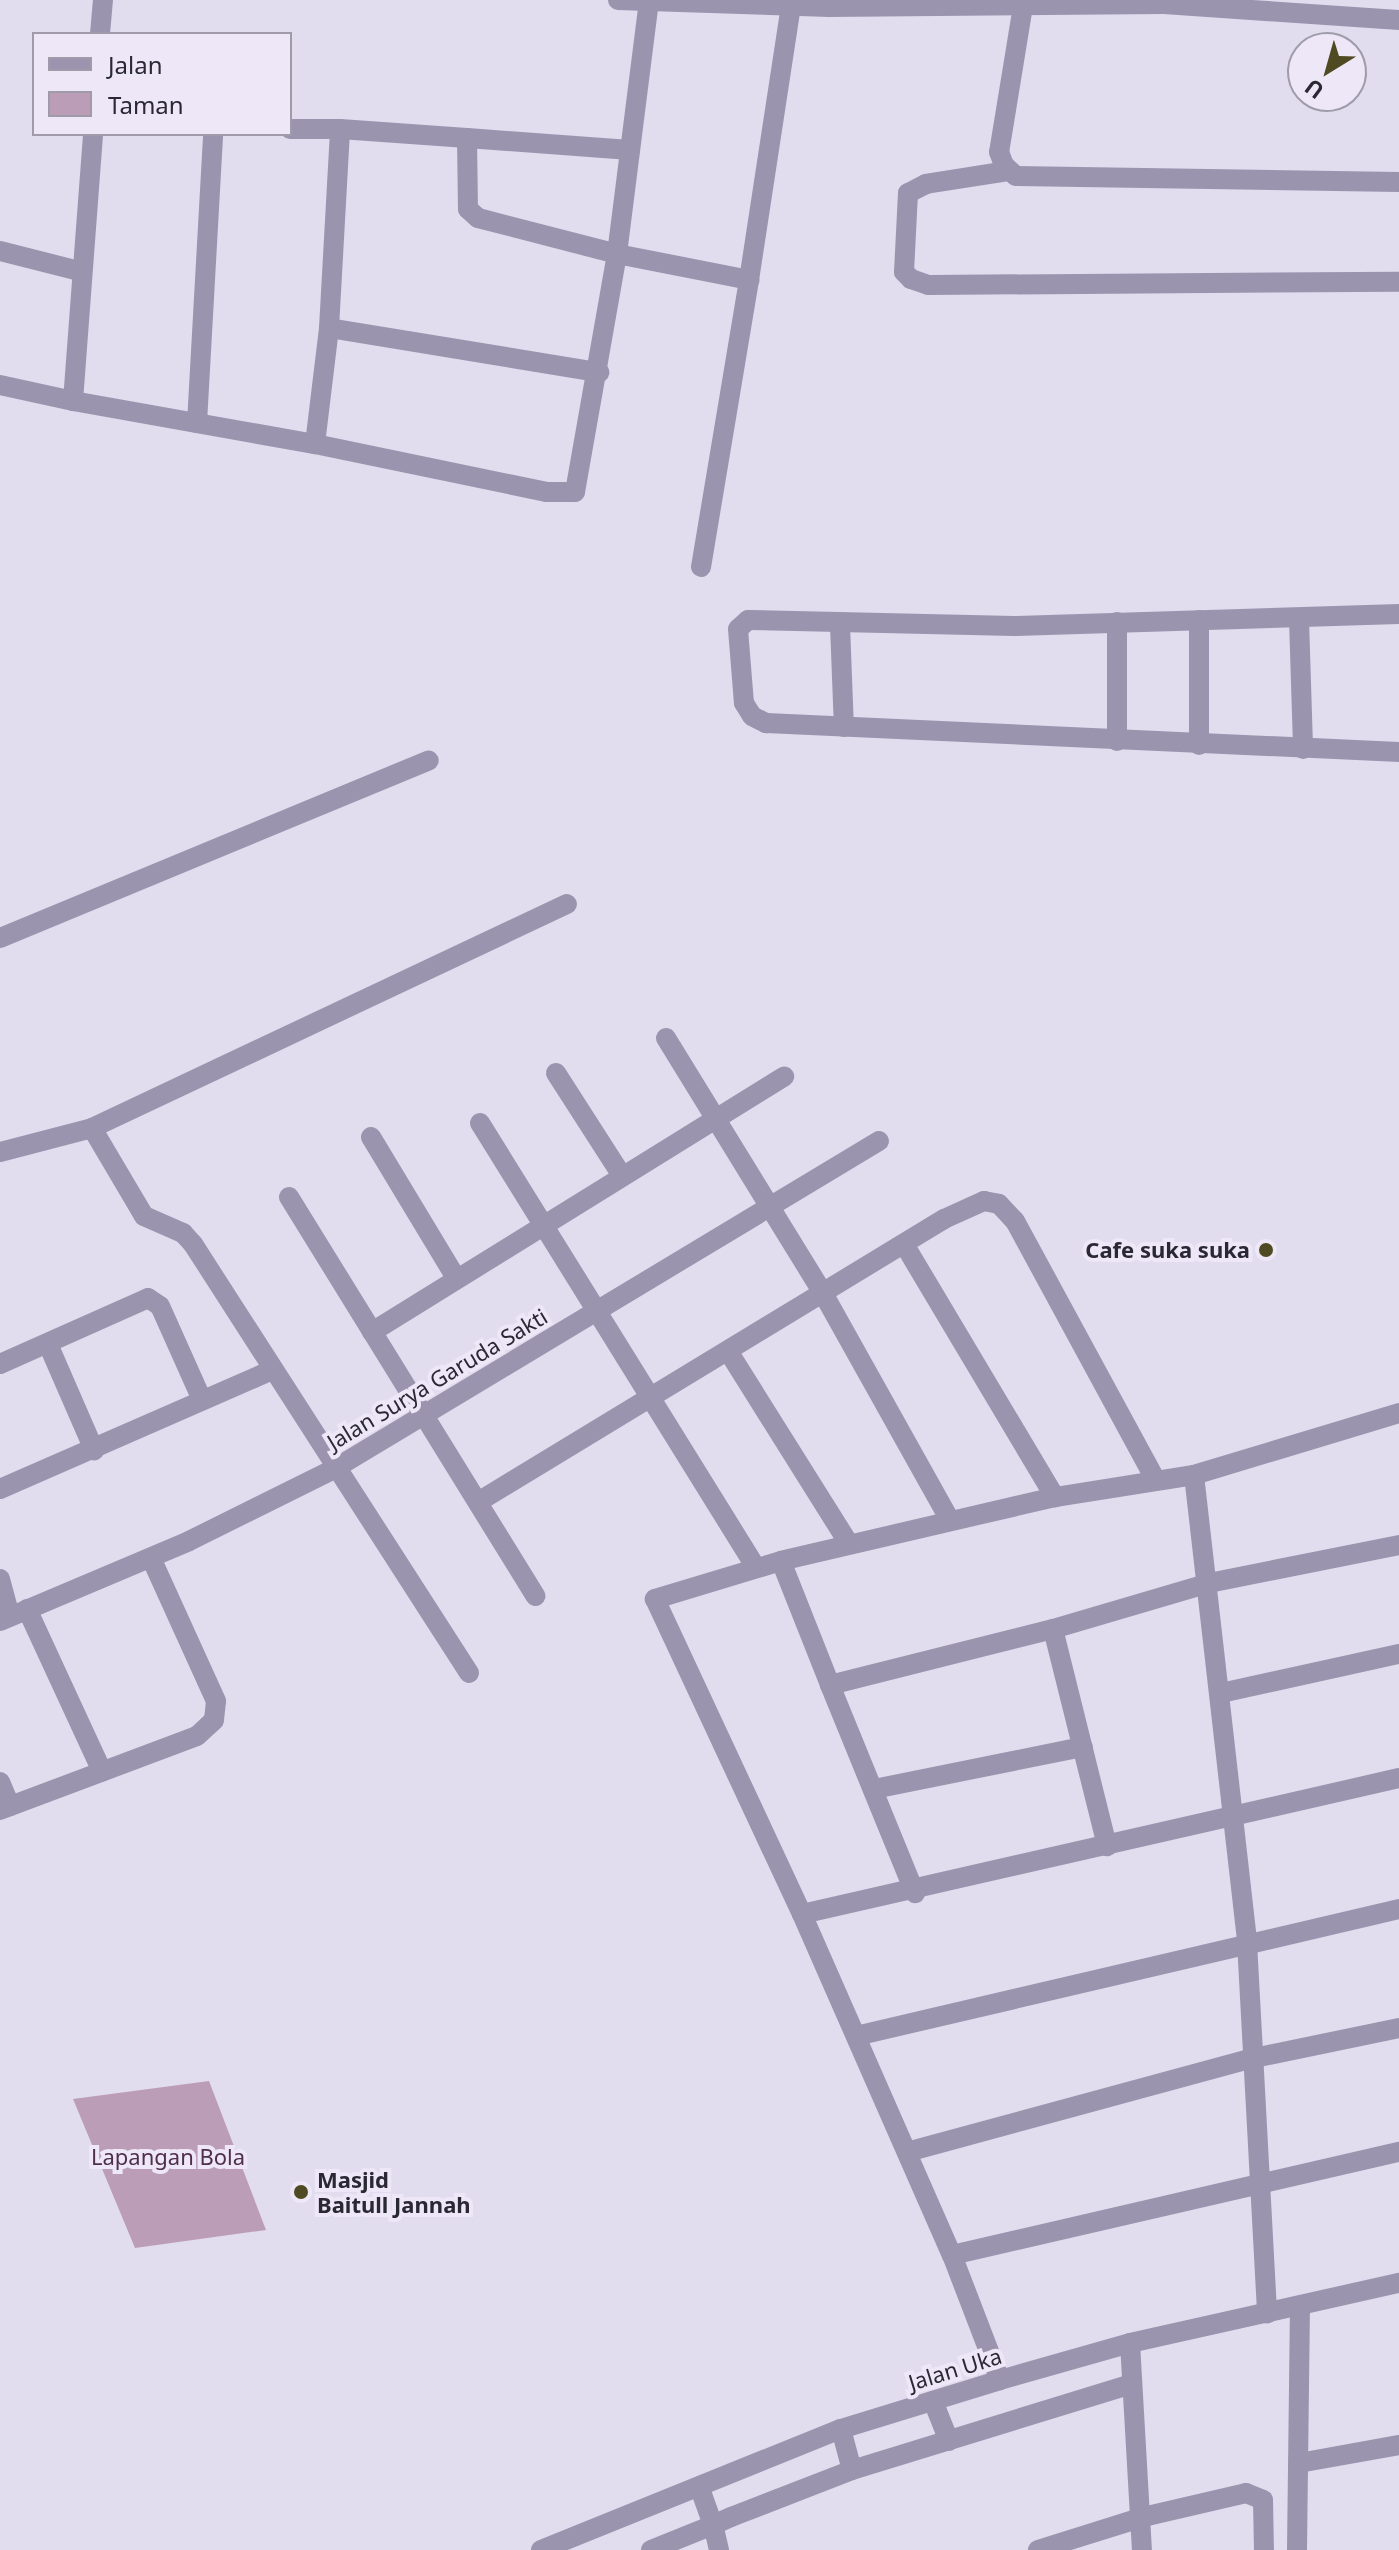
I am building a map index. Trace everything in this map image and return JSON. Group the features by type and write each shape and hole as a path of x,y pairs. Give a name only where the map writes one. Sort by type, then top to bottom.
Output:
{"street":[{"path":"100,32 103,0"},
{"path":"618,0 1023,6 1164,4 1399,20"},
{"path":"0,385 571,494 578,483 599,372 649,1"},
{"path":"701,567 791,3"},
{"path":"1008,171 999,152 1023,6"},
{"path":"292,129 340,129 630,150"},
{"path":"315,444 329,328 340,129"},
{"path":"73,401 79,271 93,136"},
{"path":"197,423 213,136"},
{"path":"467,138 467,204 473,215 617,254 749,280"},
{"path":"1399,182 1028,178 1008,171 926,184 908,193 904,272 911,279 928,285 1399,282"},
{"path":"0,251 79,271"},
{"path":"329,328 599,372"},
{"path":"1399,614 1299,619 840,625 748,620 738,629 741,693 752,716 766,723 1399,752"},
{"path":"1299,619 1303,749"},
{"path":"1199,620 1199,745"},
{"path":"1117,622 1117,741"},
{"path":"840,625 844,727"},
{"path":"0,938 429,760"},
{"path":"0,1152 92,1128 567,904"},
{"path":"666,1038 767,1207 824,1295 950,1520"},
{"path":"556,1073 622,1176"},
{"path":"372,1332 713,1118 784,1077"},
{"path":"480,1123 755,1566"},
{"path":"92,1128 137,1207 154,1223 183,1233 469,1673"},
{"path":"371,1137 456,1278"},
{"name":"Jalan Surya Garuda Sakti","path":"13,1615 151,1558 334,1469 879,1141"},
{"path":"289,1197 535,1596"},
{"path":"478,1502 973,1203 992,1201 1006,1210 1155,1479"},
{"path":"904,1244 1055,1497"},
{"path":"0,1364 153,1299 202,1400"},
{"path":"48,1344 94,1450"},
{"path":"728,1351 849,1544"},
{"path":"0,1489 273,1370"},
{"path":"1000,2380 952,2255 856,2036 655,1599 755,1566 950,1520 1055,1497 1194,1475 1399,1413"},
{"path":"1194,1475 1209,1583 1247,1942 1267,2313"},
{"path":"830,1685 1053,1629 1209,1583 1399,1545"},
{"path":"0,1782 5,1808 197,1736 217,1711 151,1558"},
{"path":"781,1561 915,1893"},
{"path":"0,1579 13,1615 102,1771"},
{"path":"1053,1629 1107,1846"},
{"path":"1221,1693 1399,1654"},
{"path":"874,1789 1083,1747"},
{"path":"802,1914 915,1893 1399,1778"},
{"path":"856,2036 1247,1942 1399,1909"},
{"path":"907,2152 1254,2058 1399,2028"},
{"path":"952,2255 1399,2152"},
{"name":"Jalan Uka","path":"541,2550 567,2545 699,2486 841,2429 1130,2343 1399,2283"},
{"path":"1297,2550 1300,2306"},
{"path":"1130,2343 1143,2517 1142,2550"},
{"path":"651,2550 852,2470 1132,2384"},
{"path":"933,2401 949,2441"},
{"path":"841,2429 852,2470"},
{"path":"1299,2463 1399,2445"},
{"path":"699,2486 719,2550"},
{"path":"1038,2550 1143,2517 1252,2493 1264,2506 1264,2550"}],"green space":[{"name":"Lapangan Bola","path":"209,2081 266,2230 135,2248 73,2099"}],"place":[{"name":"Cafe suka suka","path":"1266,1250"},
{"name":"Masjid Baitull Jannah","path":"301,2192"}]}
